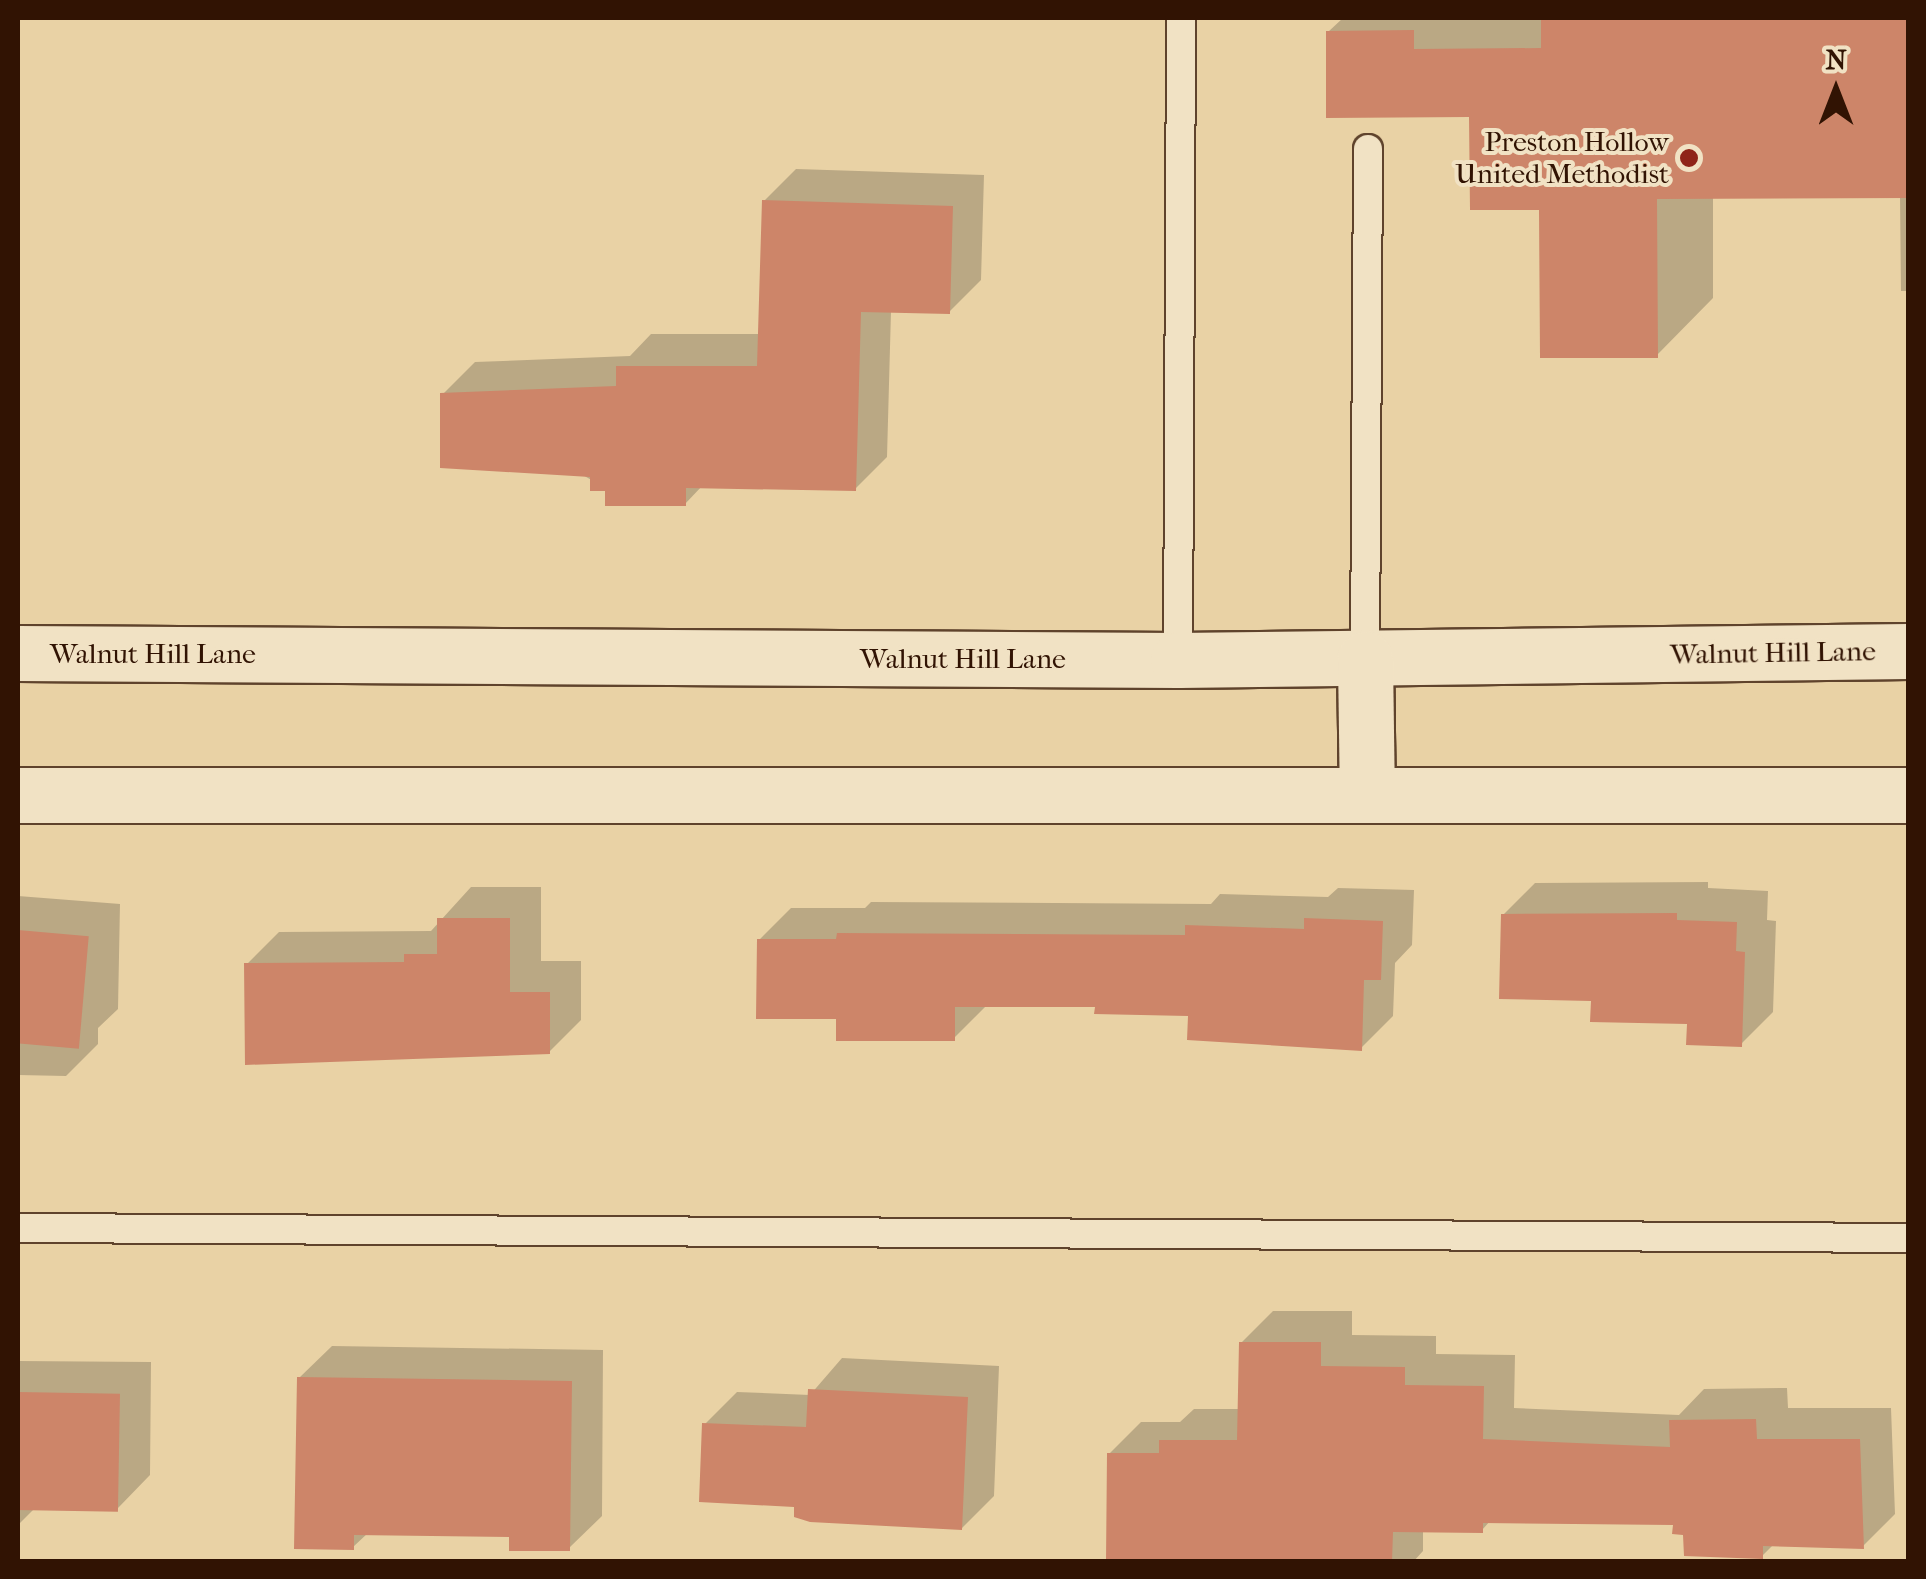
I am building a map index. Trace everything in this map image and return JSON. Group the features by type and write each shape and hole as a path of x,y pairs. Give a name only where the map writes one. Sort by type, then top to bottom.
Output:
{"main road":[{"name":"Walnut Hill Lane","path":"18,653 1178,660 1908,651"},
{"path":"1365,659 1367,795"},
{"path":"18,795 1908,795"}],"lane":[{"path":"1178,660 1181,18"},
{"path":"1365,659 1368,149"},
{"path":"18,1228 1908,1238"}],"building":[{"name":"Preston Hollow United Methodist","path":"1541,18 1908,18 1908,198 1657,199 1658,358 1540,358 1539,210 1470,210 1469,117 1326,118 1326,31 1414,30 1414,49 1541,48"},
{"path":"762,200 953,206 950,314 861,312 856,491 686,488 686,506 605,506 605,491 590,491 590,477 440,468 440,393 616,386 616,366 757,366"},
{"path":"1677,913 1677,920 1737,922 1736,951 1745,952 1742,1047 1686,1045 1687,1024 1590,1022 1591,1001 1499,999 1501,914"},
{"path":"437,918 510,918 510,992 550,992 550,1054 245,1065 244,963 404,962 404,954 437,954"},
{"path":"1304,918 1383,921 1381,980 1364,980 1362,1051 1187,1040 1188,1016 1094,1014 1095,1007 955,1007 955,1041 836,1041 836,1019 756,1019 757,939 836,939 837,933 1185,935 1185,925 1304,929"},
{"path":"18,930 89,936 79,1049 18,1043"},
{"path":"1239,1342 1321,1342 1321,1366 1405,1367 1405,1385 1484,1386 1483,1439 1670,1447 1669,1420 1756,1419 1757,1439 1860,1439 1864,1549 1763,1546 1763,1559 1684,1556 1683,1535 1672,1534 1673,1525 1483,1523 1483,1533 1393,1532 1392,1562 1106,1562 1107,1453 1159,1453 1159,1440 1237,1440"},
{"path":"297,1377 572,1381 570,1551 509,1551 509,1537 354,1535 354,1550 294,1549"},
{"path":"808,1389 968,1397 962,1530 810,1522 794,1517 794,1507 699,1502 702,1423 806,1427"},
{"path":"18,1392 120,1394 118,1512 18,1510"}],"place":[{"name":"Preston Hollow United Methodist","path":"1689,158"}]}
